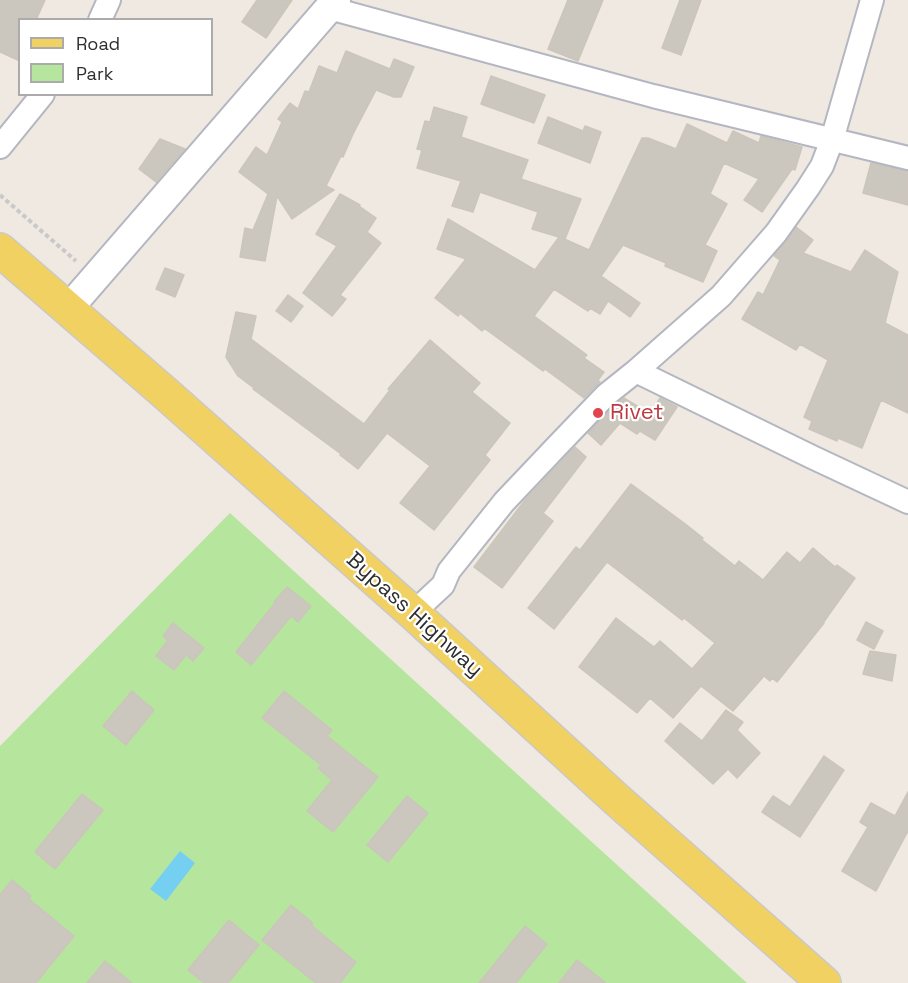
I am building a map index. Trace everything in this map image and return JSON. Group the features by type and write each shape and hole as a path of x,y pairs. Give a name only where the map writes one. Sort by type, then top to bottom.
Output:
{"main road":[{"name":"Bypass Highway","path":"0,250 413,613 616,799 824,983"}],"street":[{"path":"101,18 109,0"},
{"path":"413,613 443,585 449,571 504,502 606,395 721,296 776,233 822,166 832,140 872,0"},
{"path":"68,309 333,4 653,96 908,158"},
{"path":"0,147 41,96"},
{"path":"636,371 908,502"}],"path":[{"path":"0,195 96,278"}],"green space":[{"path":"230,513 747,983 0,983 0,746"}],"water":[{"path":"180,851 195,863 166,901 150,889"}],"building":[{"path":"0,0 45,0 37,18 18,18 18,60 0,52"},
{"path":"257,0 292,0 266,38 242,22"},
{"path":"568,0 603,0 578,61 548,49"},
{"path":"680,0 701,0 681,55 662,48"},
{"path":"346,51 390,69 394,59 414,67 401,97 394,97 376,90 326,186 334,190 292,219 277,196 265,261 240,257 245,228 253,230 268,194 239,172 256,147 267,155 282,122 278,119 290,103 298,109 305,91 309,92 319,66 337,73"},
{"path":"491,76 545,95 534,123 481,104"},
{"path":"434,107 467,117 461,137 528,160 521,179 581,199 565,239 562,238 589,250 642,138 648,138 676,149 687,124 727,143 733,131 759,143 761,136 802,147 795,170 792,169 762,212 744,200 759,179 724,163 710,194 727,204 705,245 717,251 703,282 623,245 601,276 640,303 630,317 608,301 600,314 590,308 588,311 554,289 534,316 587,355 584,358 604,372 598,380 600,382 584,398 484,328 482,331 460,313 458,316 435,298 466,259 437,249 448,219 535,270 559,237 532,229 538,212 480,192 473,212 452,206 461,181 417,168 422,150 417,149 425,121 430,122"},
{"path":"548,117 583,131 585,126 601,132 590,163 538,143"},
{"path":"160,139 185,149 156,182 139,169"},
{"path":"871,163 908,171 908,205 863,193"},
{"path":"340,194 360,205 376,218 367,232 381,243 340,295 346,299 332,316 303,293 337,246 316,234"},
{"path":"796,227 813,240 803,253 851,272 865,250 898,272 885,323 908,335 908,413 881,400 862,448 838,438 837,441 809,429 812,421 804,417 828,360 800,344 796,350 742,319 758,292 763,295 780,260 774,256"},
{"path":"165,268 184,275 175,297 156,289"},
{"path":"288,295 303,306 291,322 276,311"},
{"path":"236,312 256,316 251,339 364,424 390,390 388,389 430,340 480,383 472,392 510,423 485,455 490,460 434,530 400,503 430,466 387,433 358,469 238,376 226,357"},
{"path":"624,398 650,414 660,398 677,407 655,440 640,431 637,434 620,423 601,445 588,433"},
{"path":"575,447 586,457 543,513 553,521 502,588 474,567 525,500"},
{"path":"631,484 684,523 735,566 739,561 763,580 787,552 800,563 813,548 835,567 837,565 855,578 824,623 777,682 772,678 770,681 764,676 733,711 701,686 673,718 650,698 637,713 579,667 616,618 654,647 660,641 692,669 715,643 607,562 554,629 528,608 576,547 580,550"},
{"path":"287,587 311,606 298,622 291,616 251,665 236,652"},
{"path":"866,622 883,631 874,649 857,640"},
{"path":"173,623 204,648 193,661 186,655 174,670 156,656 168,640 163,636"},
{"path":"870,651 896,655 892,681 863,674"},
{"path":"132,691 154,710 126,745 103,726"},
{"path":"284,691 332,730 327,736 378,777 333,832 307,811 332,780 318,768 321,765 262,718"},
{"path":"726,710 743,722 737,730 760,753 737,778 728,769 713,784 665,741 680,723 702,741"},
{"path":"824,756 844,770 800,837 762,812 773,796 790,807"},
{"path":"908,792 908,831 876,891 842,871 868,827 860,822 871,803 895,816"},
{"path":"82,794 103,810 55,869 35,852"},
{"path":"407,796 428,813 388,862 367,845"},
{"path":"12,880 31,896 29,899 74,936 36,983 0,983 0,895"},
{"path":"291,905 313,923 311,925 356,962 340,983 316,983 262,940"},
{"path":"229,920 259,945 228,983 204,983 188,970"},
{"path":"525,926 547,944 516,983 479,983"},
{"path":"577,960 606,983 559,983"},
{"path":"105,961 132,983 87,983"}],"place":[{"name":"Rivet","path":"598,413"}]}
